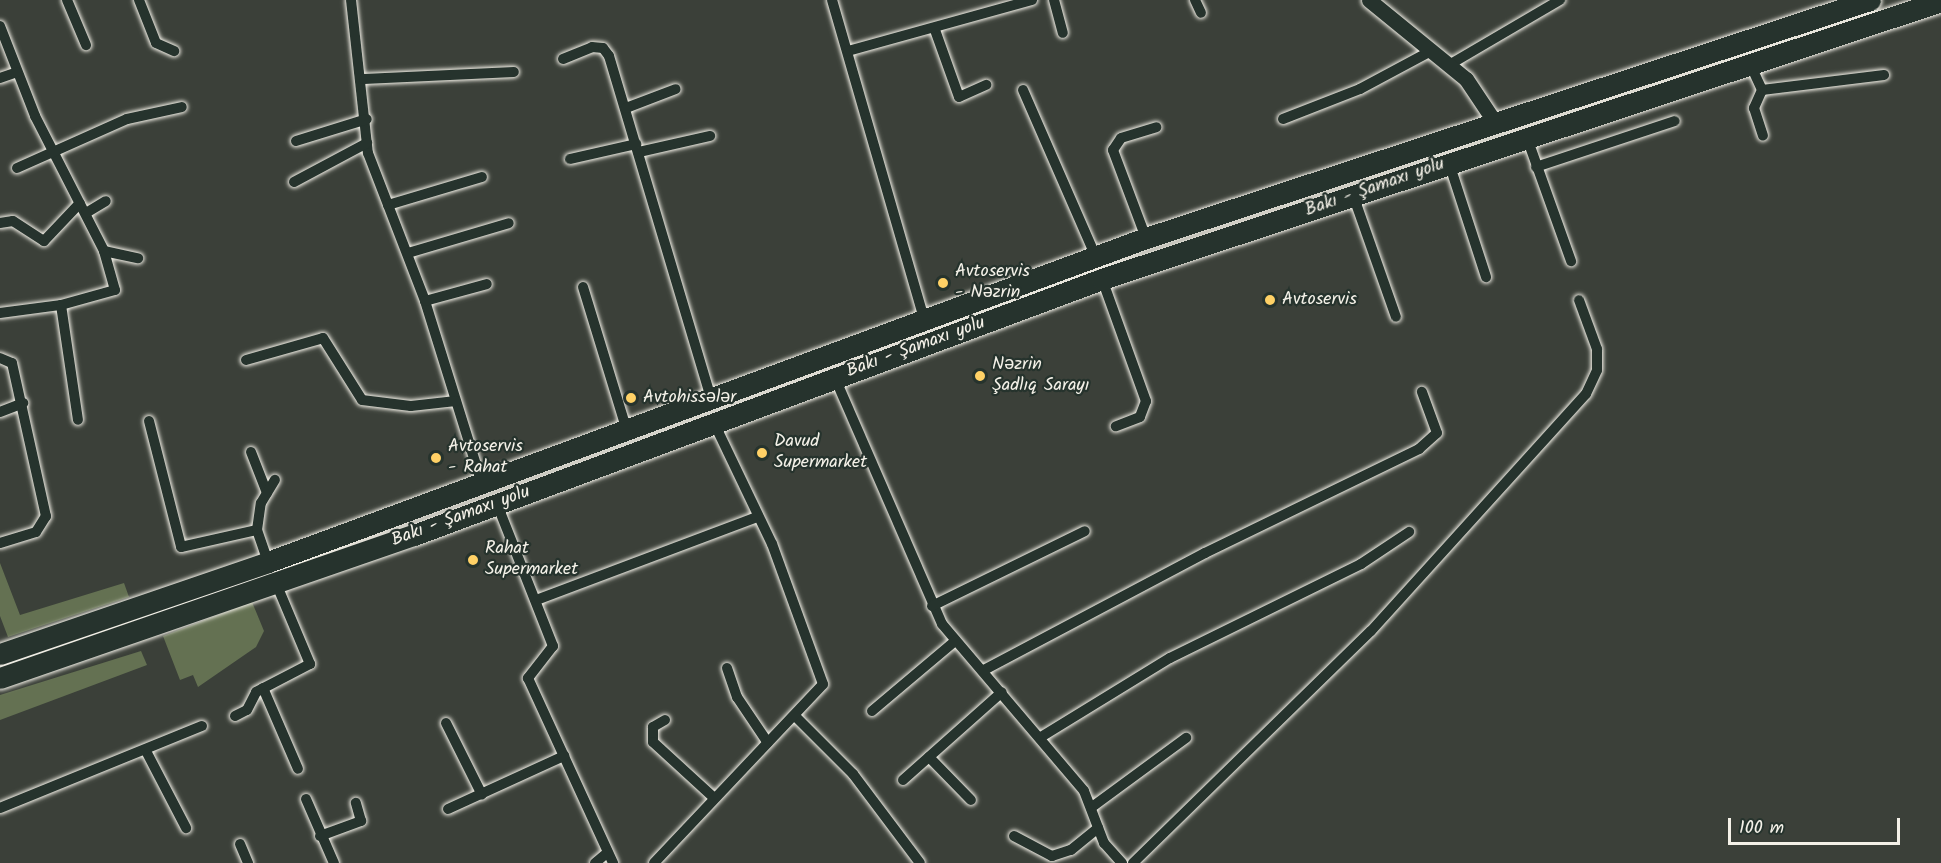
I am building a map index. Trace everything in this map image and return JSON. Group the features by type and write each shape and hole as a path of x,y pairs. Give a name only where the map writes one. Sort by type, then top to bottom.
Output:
{"highway":[{"name":"Bakı - Şamaxı yolu","path":"1,652 268,562 627,431 1095,255 1862,1"},
{"name":"Bakı - Şamaxı yolu","path":"0,678 497,504 1102,279 1941,1"}],"street":[{"path":"67,0 86,45"},
{"path":"138,0 156,43 174,51"},
{"path":"351,0 364,79 368,143 388,205 425,301 482,484"},
{"path":"832,0 924,319"},
{"path":"848,51 935,30 1032,0"},
{"path":"1054,0 1063,33"},
{"path":"1195,0 1201,13"},
{"path":"1449,65 1560,0"},
{"path":"1373,1 1449,65 1476,91 1496,124"},
{"path":"0,26 51,150 104,251 115,290 61,305 0,313"},
{"path":"935,30 959,97 986,85"},
{"path":"563,59 603,48 626,108 711,399"},
{"path":"1283,118 1370,84 1431,51"},
{"path":"1750,64 1762,90 1754,108 1763,136"},
{"path":"0,78 17,72"},
{"path":"364,79 514,72"},
{"path":"1762,90 1884,75"},
{"path":"626,108 676,89"},
{"path":"1023,90 1095,255"},
{"path":"16,168 51,150 127,119 182,107"},
{"path":"296,141 368,119"},
{"path":"1536,167 1675,121"},
{"path":"1146,238 1113,150 1121,138 1156,127"},
{"path":"570,159 710,136"},
{"path":"1527,138 1571,261"},
{"path":"294,182 368,143"},
{"path":"1449,163 1486,278"},
{"path":"388,205 482,177"},
{"path":"1353,195 1396,316"},
{"path":"0,223 13,221 44,241 83,208 106,201"},
{"path":"408,253 509,224"},
{"path":"104,251 138,258"},
{"path":"1102,279 1146,401 1140,417 1116,426"},
{"path":"425,301 487,284"},
{"path":"583,287 627,431"},
{"path":"1133,863 1371,631 1586,394 1597,370 1597,349 1579,300"},
{"path":"61,305 78,420"},
{"path":"246,360 322,338 362,400 411,406 456,401"},
{"path":"0,358 12,363 23,403 46,516 36,532 0,543"},
{"path":"835,378 932,606 955,641 984,670 1041,737 1092,807 1098,828 1122,863"},
{"path":"984,670 1205,553 1419,449 1437,433 1422,392"},
{"path":"0,412 23,403"},
{"path":"149,421 181,548 257,530"},
{"path":"654,863 701,816 712,796 796,717 823,684 772,544 757,517 714,423"},
{"path":"251,452 267,492"},
{"path":"268,562 257,530 267,492 275,480"},
{"path":"497,504 539,599 554,646 528,678 610,858 595,863"},
{"path":"539,599 757,517"},
{"path":"932,606 1085,531"},
{"path":"1041,737 1170,658 1361,564 1409,532"},
{"path":"235,716 247,710 263,688 310,664 276,583"},
{"path":"872,711 955,641"},
{"path":"727,668 736,697 768,743"},
{"path":"263,688 298,770"},
{"path":"903,780 1002,692"},
{"path":"796,717 853,774 920,863"},
{"path":"664,720 653,727 653,742 712,796"},
{"path":"446,723 482,795"},
{"path":"0,808 146,751 202,726"},
{"path":"1092,807 1186,738"},
{"path":"146,751 186,828"},
{"path":"448,809 564,756"},
{"path":"929,757 971,800"},
{"path":"306,799 320,836 334,863"},
{"path":"320,836 361,821 356,803"},
{"path":"1014,836 1052,856 1071,850 1098,828"},
{"path":"240,844 248,863"}],"green space":[{"path":"0,563 20,615 124,583 129,597 8,637 0,616"},
{"path":"252,602 264,631 256,647 198,687 193,675 180,680 163,636"},
{"path":"141,651 147,665 0,720 0,695"}],"place":[{"name":"Avtoservis - Nəzrin","path":"943,283"},
{"name":"Avtoservis","path":"1270,300"},
{"name":"Nəzrin Şadlıq Sarayı","path":"980,376"},
{"name":"Avtohissələr","path":"631,398"},
{"name":"Davud Supermarket","path":"762,453"},
{"name":"Avtoservis - Rahat","path":"436,458"},
{"name":"Rahat Supermarket","path":"473,560"}]}
